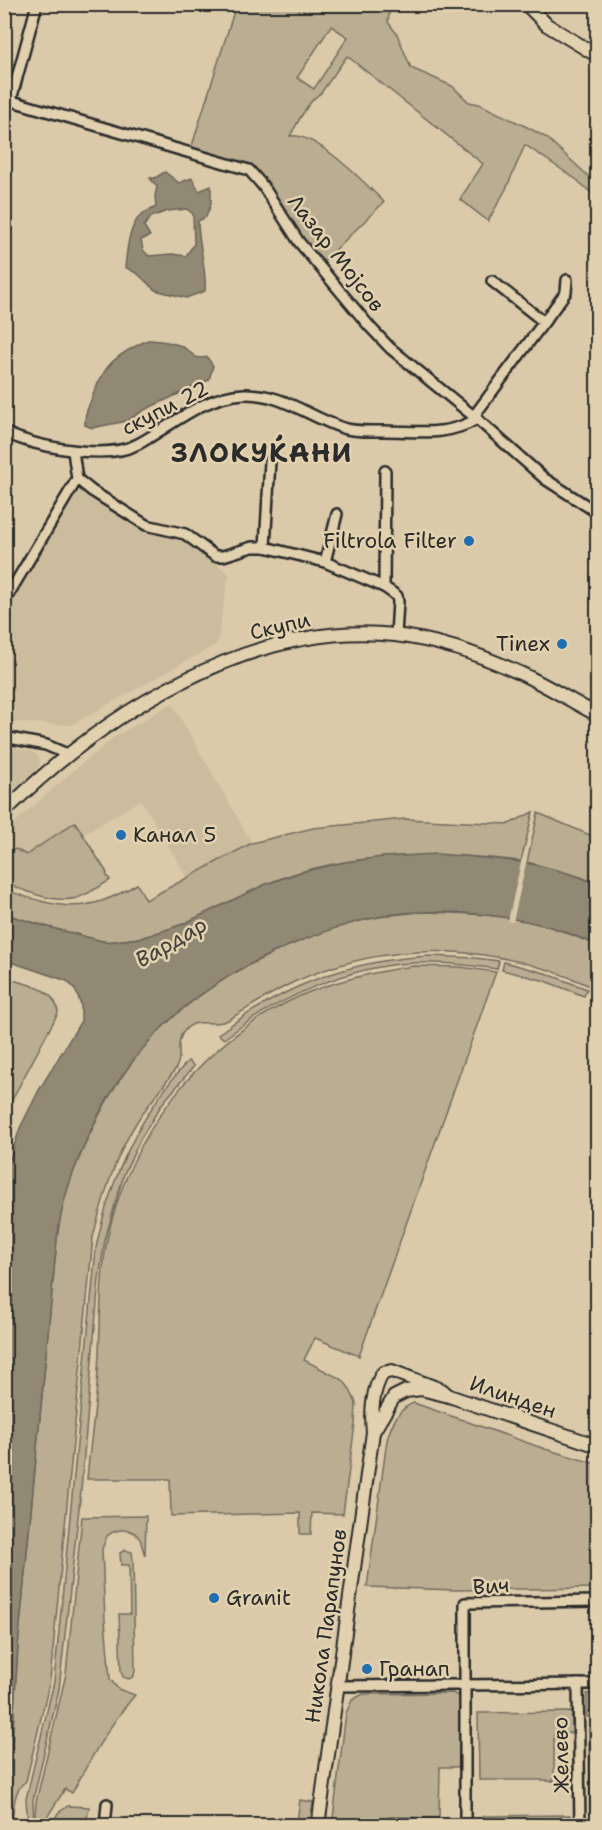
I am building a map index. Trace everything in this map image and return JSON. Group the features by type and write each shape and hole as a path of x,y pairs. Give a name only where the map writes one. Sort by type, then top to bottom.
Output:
{"street":[{"path":"8,100 37,4"},
{"path":"526,4 547,25 597,56"},
{"name":"Лазар Мојсов","path":"8,100 249,170 263,186 299,242 390,348 545,479 597,513"},
{"path":"475,418 566,292 567,280"},
{"path":"492,281 544,322"},
{"name":"скупи 22","path":"4,432 20,440 73,450 102,451 126,448 138,444 188,412 213,401 242,394 256,394 279,399 345,429 434,433 464,427 475,418"},
{"path":"4,602 77,479 73,450"},
{"path":"265,547 270,461"},
{"path":"384,587 385,471"},
{"path":"77,479 92,492 146,525 184,534 215,556 223,556 252,547 265,547 325,562 384,587 397,596 396,636"},
{"path":"325,562 337,513"},
{"name":"Скупи","path":"4,812 69,755 112,723 156,696 236,657 327,635 396,636 486,658 516,671 597,715"},
{"path":"4,737 46,745 69,755"},
{"name":"Илинден","path":"373,1432 372,1419 377,1384 385,1371 416,1379 442,1390 449,1396"},
{"name":"Илинден","path":"373,1432 391,1401 402,1392 421,1389 449,1396 597,1446"},
{"name":"Никола Парапунов","path":"318,1826 373,1432"},
{"name":"Вич","path":"465,1685 465,1603 597,1601"},
{"name":"Желево","path":"578,1684 580,1826"},
{"path":"338,1686 597,1684"},
{"path":"465,1685 465,1826"},
{"path":"105,1826 107,1804"}],"shaded area":[{"path":"236,5 363,5 367,11 390,5 388,22 397,34 411,68 452,86 469,102 479,104 547,138 597,184 597,198 577,180 525,145 506,189 488,221 460,199 483,164 347,56 321,93 308,106 290,136 313,142 326,150 340,160 384,202 319,266 256,177 190,152","holes":["331,26 348,37 314,89 297,78"]},
{"path":"77,485 112,506 181,536 229,574 217,644 71,725 5,722 4,607"},
{"path":"172,703 252,843 187,877 141,800 83,835 75,822 26,855 16,849 5,852 4,832 115,737"},
{"path":"5,745 32,752 38,756 40,762 34,773 5,801"},
{"path":"533,812 521,861 438,855 382,857 327,865 278,880 191,920 147,936 114,941 100,940 5,914 5,890 41,901 72,906 102,901 137,884 146,900 252,843 313,828 405,819 509,824"},
{"path":"538,813 590,835 597,849 597,884 581,877 527,862"},
{"path":"75,822 110,880 86,894 68,899 40,896 5,883 5,852 16,849 26,855"},
{"path":"419,912 470,914 521,920 554,928 597,945 597,989 560,974 485,955 447,952 408,953 370,958 332,968 285,986 228,1020 195,1024 181,1035 176,1068 136,1123 121,1151 105,1193 93,1237 50,1680 26,1781 21,1785 16,1796 12,1825 7,1826 18,1646 57,1239 65,1197 85,1146 106,1102 123,1074 142,1050 162,1027 210,989 267,956 319,933 360,921"},
{"path":"430,956 499,961 497,969 455,964 414,963 389,965 363,971 313,987 289,998 244,1024 224,1039 218,1034 267,1002 318,978 372,963"},
{"path":"504,962 545,973 587,989 584,996 542,980 502,970"},
{"path":"413,966 460,967 496,972 359,1356 315,1338 304,1360 343,1380 356,1403 343,1514 312,1513 311,1534 300,1534 300,1513 171,1516 170,1479 87,1479 97,1384 104,1256 118,1201 133,1163 152,1128 175,1095 201,1065 231,1038 264,1015 327,985"},
{"path":"5,978 46,992 56,1004 58,1013 5,1113"},
{"path":"188,1061 194,1066 162,1104 141,1138 124,1174 105,1239 99,1279 81,1490 59,1689 33,1800 34,1825 28,1825 26,1799 54,1682 96,1248 109,1197 129,1148 155,1103"},
{"path":"414,1403 545,1449 597,1464 597,1588 456,1590 367,1587 387,1440 399,1413"},
{"path":"146,1516 145,1556 140,1539 128,1530 113,1532 107,1536 102,1549 110,1679 118,1689 135,1695 109,1730 72,1793 65,1789 44,1822 38,1825 35,1815 36,1802 66,1674 82,1517"},
{"path":"125,1550 132,1552 133,1560 135,1669 134,1676 129,1679 123,1677 121,1671 119,1614 130,1614 129,1565 121,1565 120,1553"},
{"path":"452,1693 461,1697 461,1767 440,1767 439,1818 389,1817 389,1825 332,1826 346,1713 352,1700 363,1694"},
{"path":"597,1693 597,1717 587,1717 587,1694"},
{"path":"572,1712 572,1733 554,1733 554,1781 479,1780 478,1713"},
{"path":"589,1728 596,1728 597,1813 590,1813"},
{"path":"300,1800 313,1802 310,1823 297,1822"},
{"path":"68,1806 89,1807 86,1825 51,1825 58,1813"},
{"path":"570,1815 570,1825 483,1825 483,1816"}],"water":[{"path":"165,172 179,183 192,178 199,191 211,186 211,204 206,217 198,221 205,291 186,298 155,290 138,274 125,267 129,240 136,221 141,215 156,207 157,187 150,178 155,178","holes":["187,209 193,214 194,244 186,256 172,254 149,256 143,250 141,240 150,236 144,226 151,217 167,211"]},
{"path":"148,340 173,343 197,357 207,357 213,366 209,380 144,410 127,421 92,428 85,425 85,416 105,371 126,351"},
{"name":"Вардар","path":"437,854 538,865 597,884 597,945 535,923 454,912 390,915 358,921 313,936 263,957 231,975 201,994 174,1016 150,1040 128,1068 108,1098 90,1132 69,1184 57,1239 18,1646 7,1826 4,1825 4,1177 20,1128 39,1090 81,1021 78,996 67,981 5,960 5,914 106,942 141,938 183,924 266,884 301,872 345,862"}],"pier":[{"path":"522,858 527,859 513,922 508,921"}],"place":[{"name":"Filtrola Filter","path":"469,541"},
{"name":"Tinex","path":"562,644"},
{"name":"Канал 5","path":"121,835"},
{"name":"Granit","path":"214,1598"},
{"name":"Гранап","path":"367,1669"}],"district":[{"name":"ЗЛОКУЌАНИ","path":"262,452"}]}
